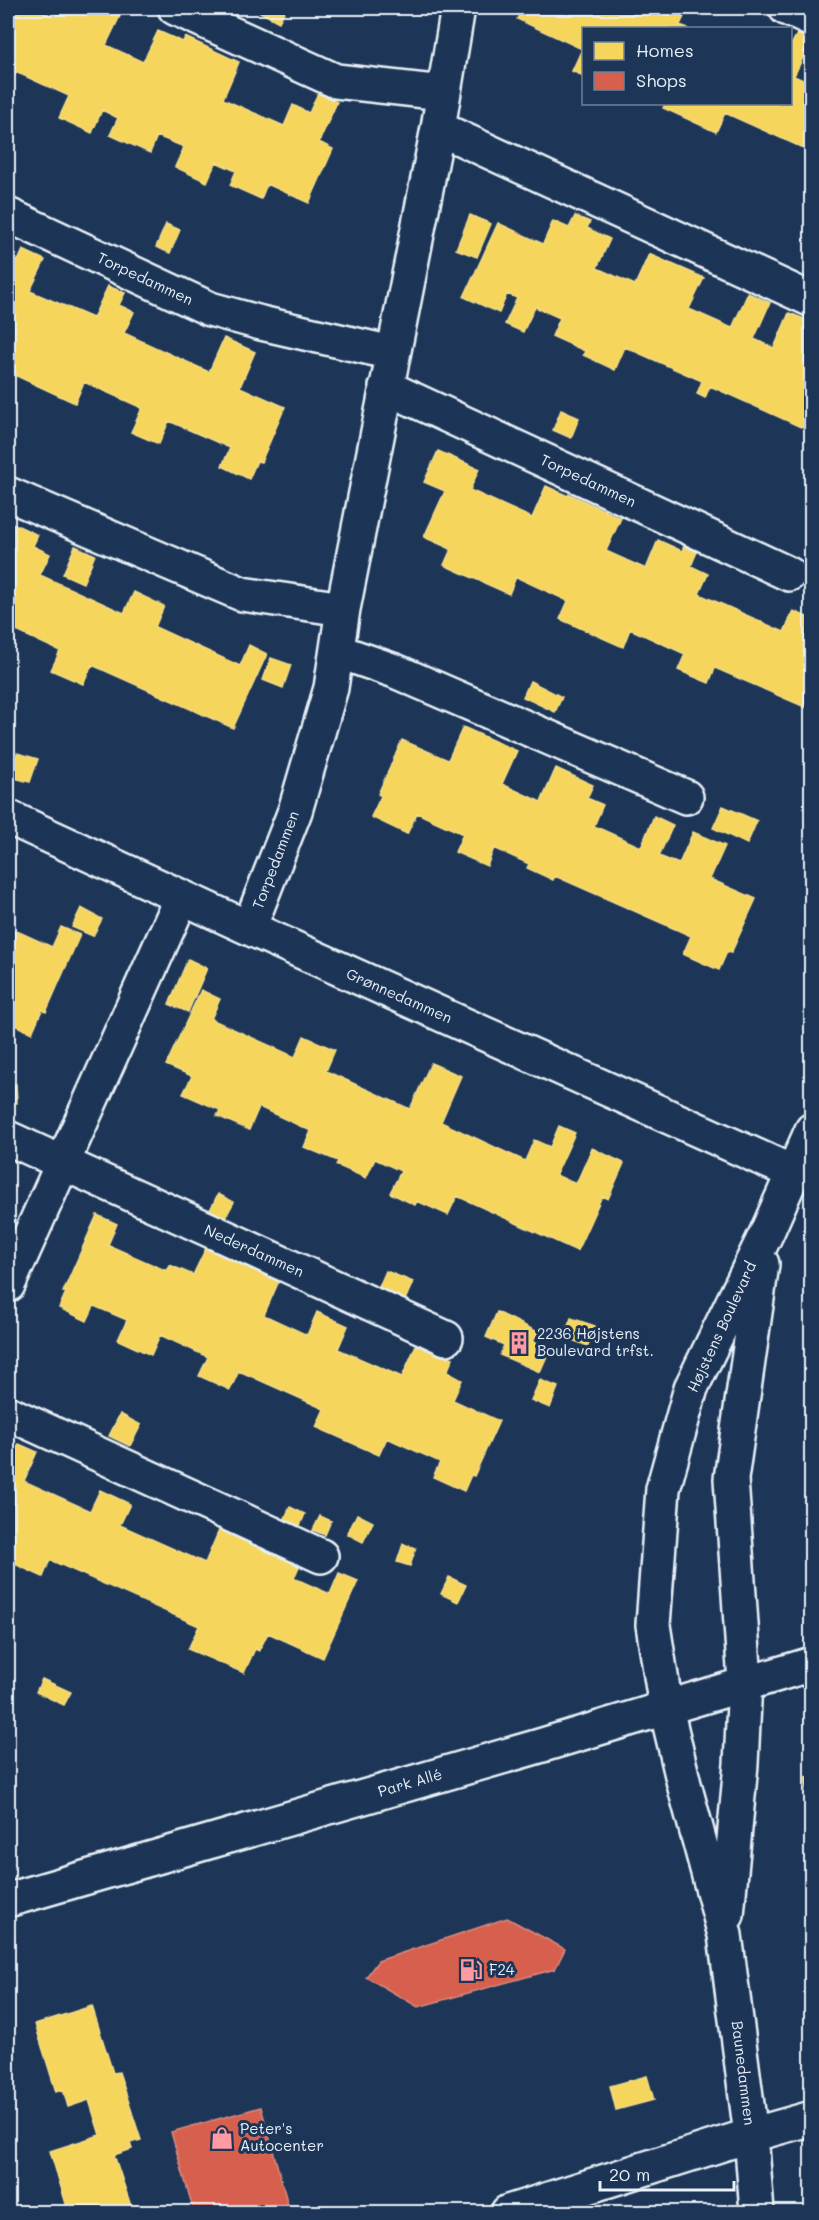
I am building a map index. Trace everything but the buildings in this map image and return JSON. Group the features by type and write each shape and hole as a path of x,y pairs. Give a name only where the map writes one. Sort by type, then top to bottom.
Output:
{"street":[{"path":"175,8 336,81 443,93"},
{"name":"Torpedammen","path":"249,928 295,811 331,688 343,609 438,128 458,8"},
{"path":"786,8 812,20"},
{"path":"438,128 812,300"},
{"name":"Torpedammen","path":"8,215 210,309 392,353"},
{"name":"Torpedammen","path":"386,387 789,574"},
{"path":"8,494 242,594 343,609"},
{"path":"337,651 395,671 686,797"},
{"name":"Grønnedammen","path":"8,817 792,1172"},
{"path":"8,1284 182,897"},
{"name":"Højstens Boulevard","path":"666,1707 654,1625 663,1489 691,1388 767,1232 812,1130"},
{"name":"Nederdammen","path":"8,1138 446,1338"},
{"name":"Højstens Boulevard","path":"745,1682 731,1479 767,1232"},
{"path":"8,1413 321,1556"},
{"name":"Park Allé","path":"8,1900 812,1664"},
{"name":"Baunedammen","path":"725,1935 740,1772 745,1682"},
{"name":"Baunedammen","path":"666,1707 684,1785 725,1935 751,2135 758,2212"},
{"path":"508,2212 812,2118"}],"place":[{"name":"2236 Højstens Boulevard trfst.","path":"519,1343"},
{"name":"F24","path":"471,1970"},
{"name":"Peter's Autocenter","path":"222,2138"}]}
